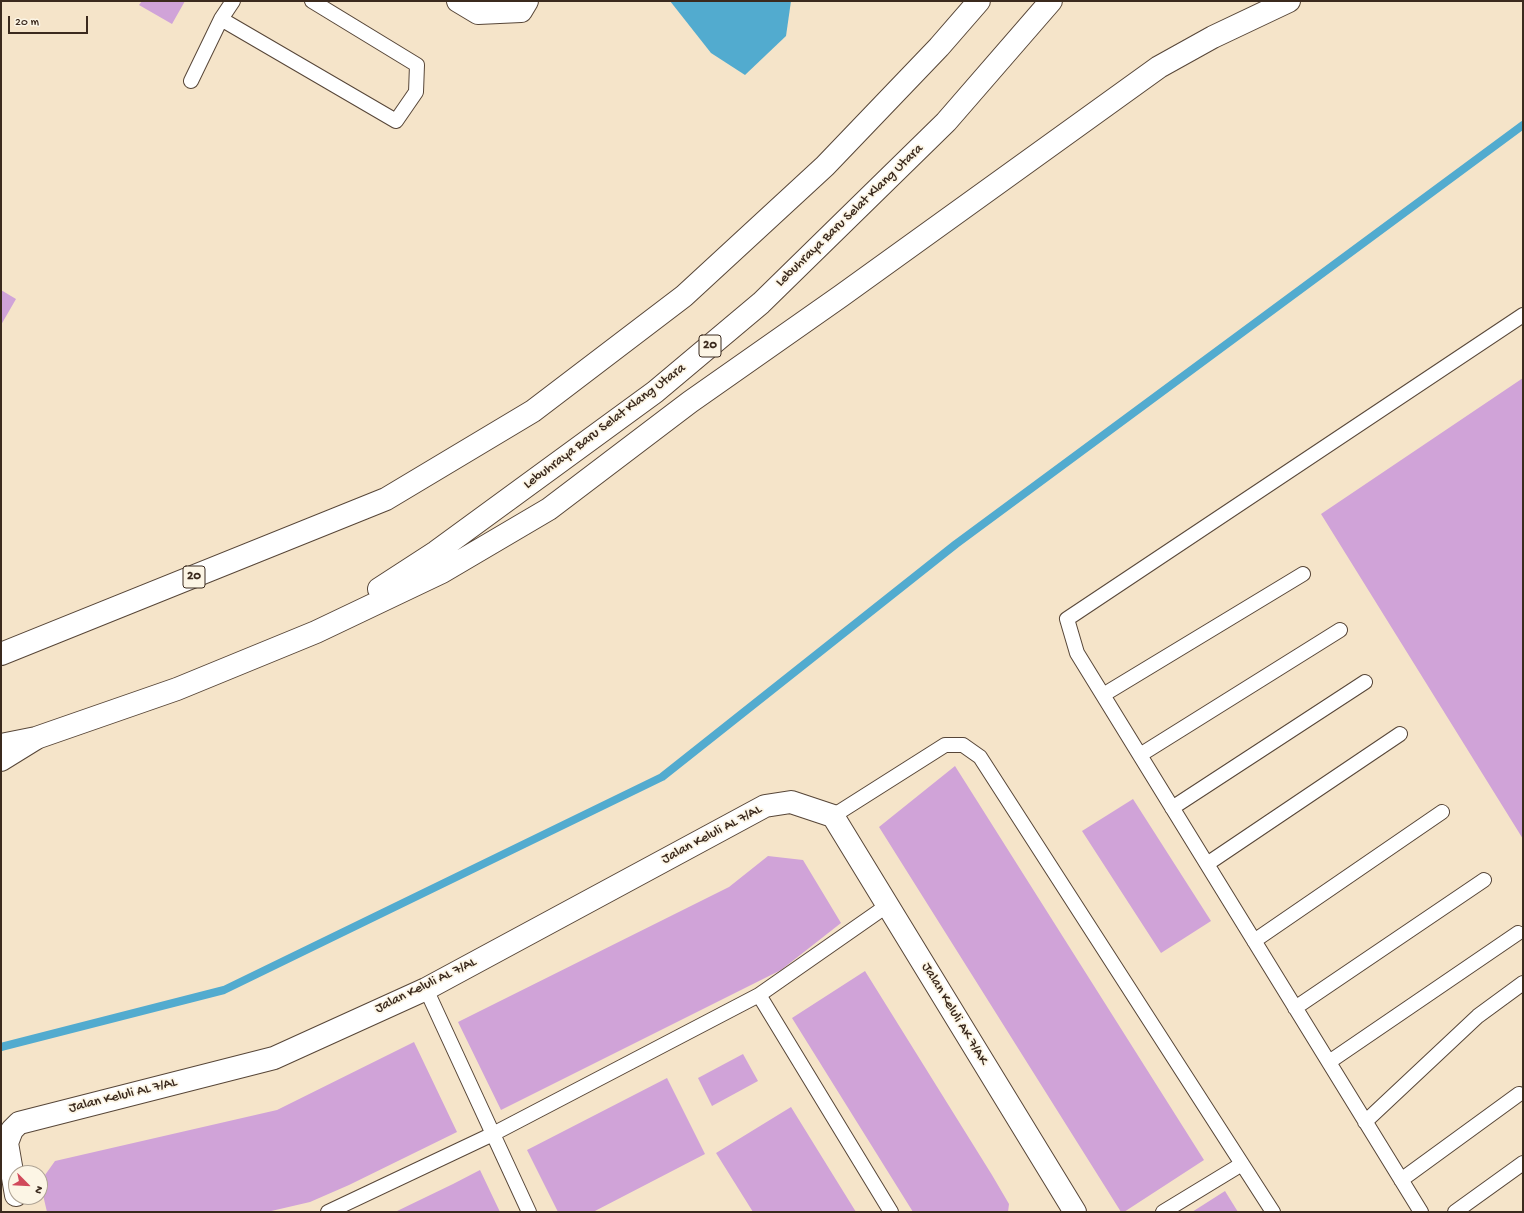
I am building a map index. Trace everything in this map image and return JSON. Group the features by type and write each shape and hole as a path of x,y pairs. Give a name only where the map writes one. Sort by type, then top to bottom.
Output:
{"main road":[{"path":"458,1 478,13 524,6"},
{"name":"20","path":"1,654 386,499 533,412 684,296 825,166 939,47 979,1"},
{"name":"Lebuhraya Baru Selat Klang Utara","path":"316,632 436,552 655,392 761,303 946,122 1051,1"},
{"path":"316,632 442,572 549,509 690,402 853,287 1153,71 1213,37 1289,1"},
{"name":"20","path":"1,745 36,738 177,689 316,632"},
{"path":"1,760 36,738"},
{"name":"Jalan Keluli AL 7/AL","path":"11,1165 7,1143 12,1130 19,1123 274,1058 426,989 765,806 791,802 833,816"},
{"name":"Jalan Keluli AK 7/AK","path":"833,816 1075,1212"}],"lane":[{"path":"191,81 221,19 233,1"},
{"path":"221,19 396,121 416,92 417,65 312,1"},
{"path":"1421,1212 1078,654 1067,619 1523,315"},
{"path":"1103,695 1303,574"},
{"path":"1140,755 1340,630"},
{"path":"1172,808 1365,682"},
{"path":"1207,864 1400,734"},
{"path":"833,816 946,745 963,745 980,757 1273,1212"},
{"path":"1254,941 1442,812"},
{"path":"1295,1008 1484,880"},
{"path":"328,1212 493,1134 759,995 888,905"},
{"path":"1329,1062 1518,933"},
{"path":"1365,1122 1478,1016 1523,983"},
{"path":"426,989 529,1212"},
{"path":"759,995 891,1212"},
{"path":"1401,1180 1518,1094"},
{"path":"1455,1212 1523,1162"},
{"path":"1163,1212 1242,1164"}],"water":[{"path":"670,1 791,1 786,36 745,75 711,53"}],"building":[{"path":"142,1 185,1 172,24 139,5"},
{"path":"1,290 16,299 1,325"},
{"path":"1523,378 1523,839 1321,514"},
{"path":"955,766 1204,1160 1124,1212 1121,1212 879,827"},
{"path":"1133,799 1211,921 1161,953 1082,831"},
{"path":"768,856 803,860 841,923 781,970 501,1110 458,1022 729,887"},
{"path":"865,971 992,1175 1009,1204 1008,1212 913,1212 792,1018"},
{"path":"414,1042 457,1132 349,1185 310,1202 267,1212 47,1212 45,1205 48,1205 48,1171 55,1161 277,1110"},
{"path":"743,1054 758,1081 712,1106 698,1078"},
{"path":"667,1078 705,1154 593,1212 558,1212 527,1150"},
{"path":"791,1107 856,1212 753,1212 716,1153"},
{"path":"480,1170 500,1212 395,1212 453,1184"},
{"path":"1225,1191 1238,1212 1192,1212"}],"waterway":[{"path":"1,1047 224,990 662,777 956,544 1523,125"}]}
